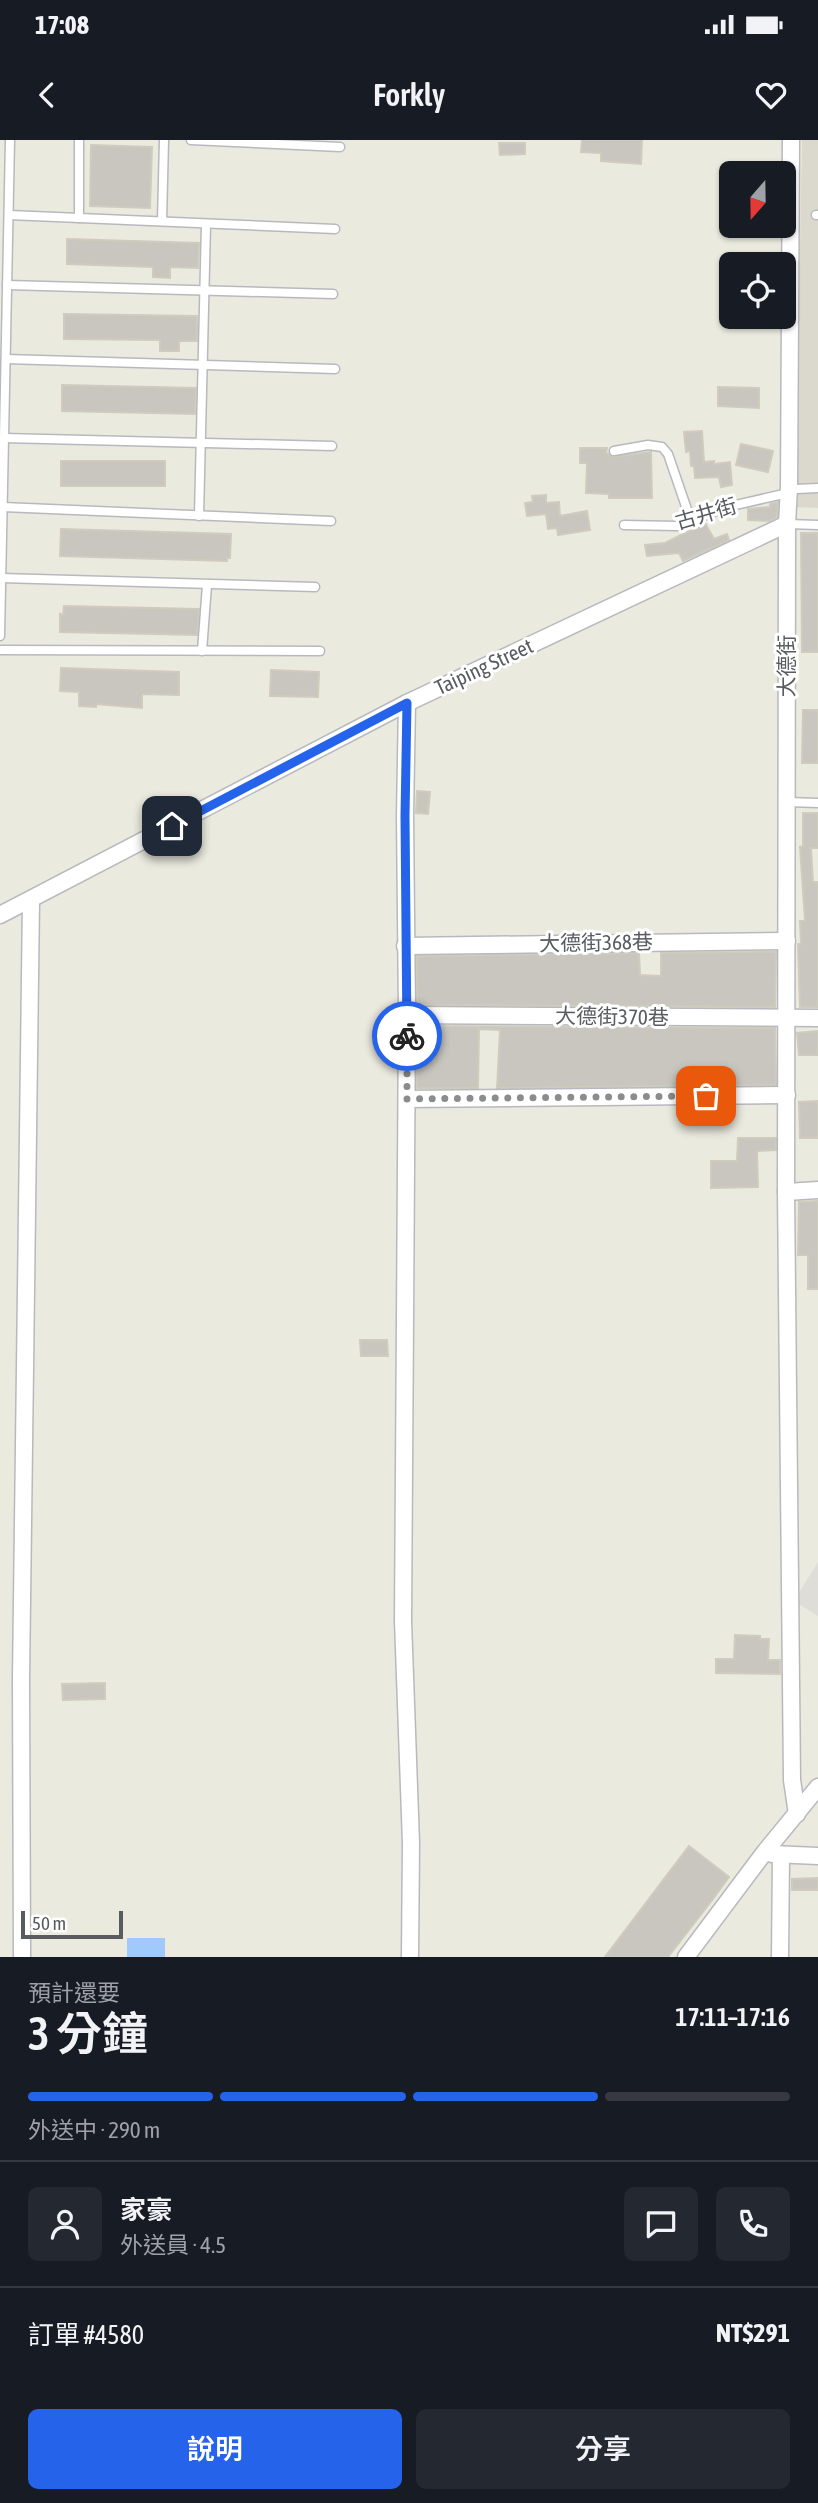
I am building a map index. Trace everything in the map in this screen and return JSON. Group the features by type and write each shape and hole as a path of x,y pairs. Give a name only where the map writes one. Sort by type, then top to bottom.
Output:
{"street":[{"name":"大德街","path":"791,140 787,524 786,1192 792,1780 797,1814"},
{"name":"Taiping Street","path":"0,915 407,703 787,524"},
{"path":"407,703 403,1620 411,1843 410,1957"},
{"path":"22,1957 22,1679 31,900"},
{"name":"大德街368巷","path":"405,946 787,941"},
{"name":"大德街370巷","path":"407,1015 818,1018"},
{"path":"407,1099 787,1095"},
{"path":"786,1192 818,1190"},
{"path":"686,1957 764,1853 818,1787"},
{"path":"764,1853 818,1856"},
{"path":"780,1957 781,1855"}],"lane":[{"path":"0,636 10,140"},
{"path":"79,140 79,218"},
{"path":"163,221 164,140"},
{"path":"191,140 340,147"},
{"path":"9,215 335,229"},
{"path":"199,516 206,224"},
{"path":"7,285 333,294"},
{"path":"6,359 335,369"},
{"path":"4,438 332,446"},
{"path":"614,451 648,445 662,447 668,454 691,521"},
{"name":"古井街","path":"624,525 677,526 727,507 788,490 818,488"},
{"path":"3,508 331,521"},
{"path":"787,524 818,525"},
{"path":"1,578 315,587"},
{"path":"202,651 207,585"},
{"path":"0,650 320,651"},
{"path":"788,802 818,803"}],"shaded area":[{"path":"802,140 818,140 818,508 795,507"},
{"path":"818,1562 818,1616 794,1601"}],"water":[{"path":"127,1938 165,1938 165,1957 127,1957"}],"building":[{"path":"582,140 642,140 641,164 601,161 601,153 581,152"},
{"path":"499,143 525,143 525,154 500,155"},
{"path":"91,145 152,147 150,208 90,206"},
{"path":"67,239 199,243 198,268 170,267 170,278 153,277 153,267 67,264"},
{"path":"64,314 197,316 197,341 179,341 179,351 160,351 160,340 64,339"},
{"path":"62,385 196,388 195,414 62,411"},
{"path":"718,387 759,388 759,408 718,406"},
{"path":"702,431 704,462 730,462 732,485 721,487 719,477 695,478 690,451 686,452 684,432"},
{"path":"741,444 773,451 768,472 736,465"},
{"path":"580,448 607,448 606,453 614,457 651,452 652,498 609,498 609,494 586,493 587,463 580,463"},
{"path":"61,461 165,461 165,486 61,486"},
{"path":"546,495 546,503 559,502 560,516 587,511 590,530 558,535 557,528 548,529 546,514 527,516 525,503 533,502 532,496"},
{"path":"778,502 777,517 769,521 748,520 748,509 770,507 770,504"},
{"path":"705,523 714,539 727,534 729,540 683,561 679,553 647,556 645,545 665,543"},
{"path":"61,529 231,534 230,558 227,558 227,561 60,556"},
{"path":"801,533 818,533 818,652 802,652"},
{"path":"64,606 199,609 197,635 60,632 60,614 63,615"},
{"path":"61,668 179,672 179,695 142,694 142,708 96,704 96,707 79,706 79,692 60,691"},
{"path":"271,670 319,672 318,697 270,696"},
{"path":"803,710 818,710 818,763 802,763"},
{"path":"417,791 430,792 428,814 416,813"},
{"path":"803,813 818,813 818,848 811,848 813,882 818,882 818,1007 800,1007 798,944 801,944 800,921 805,921 800,847 803,846"},
{"path":"776,952 775,1007 417,1005 417,956 639,953 640,975 661,976 661,953"},
{"path":"417,1026 775,1028 776,1085 497,1088 500,1030 479,1029 478,1088 417,1088"},
{"path":"818,1031 818,1055 799,1055 797,1033"},
{"path":"818,1101 818,1138 800,1138 799,1102"},
{"path":"738,1138 776,1138 776,1150 757,1151 758,1187 711,1188 711,1161 737,1161"},
{"path":"818,1201 818,1289 808,1289 808,1255 798,1255 799,1202"},
{"path":"360,1340 387,1340 388,1356 361,1356"},
{"path":"735,1635 769,1639 768,1660 780,1660 780,1674 716,1673 716,1659 734,1659"},
{"path":"105,1683 105,1699 63,1700 62,1684"},
{"path":"689,1846 729,1877 713,1899 668,1957 605,1957"},
{"path":"818,1878 818,1890 792,1890 792,1879"}],"way so far":[{"path":"407,1036 407,1099 706,1096"}],"route":[{"path":"172,826 407,703 407,1036"}]}
